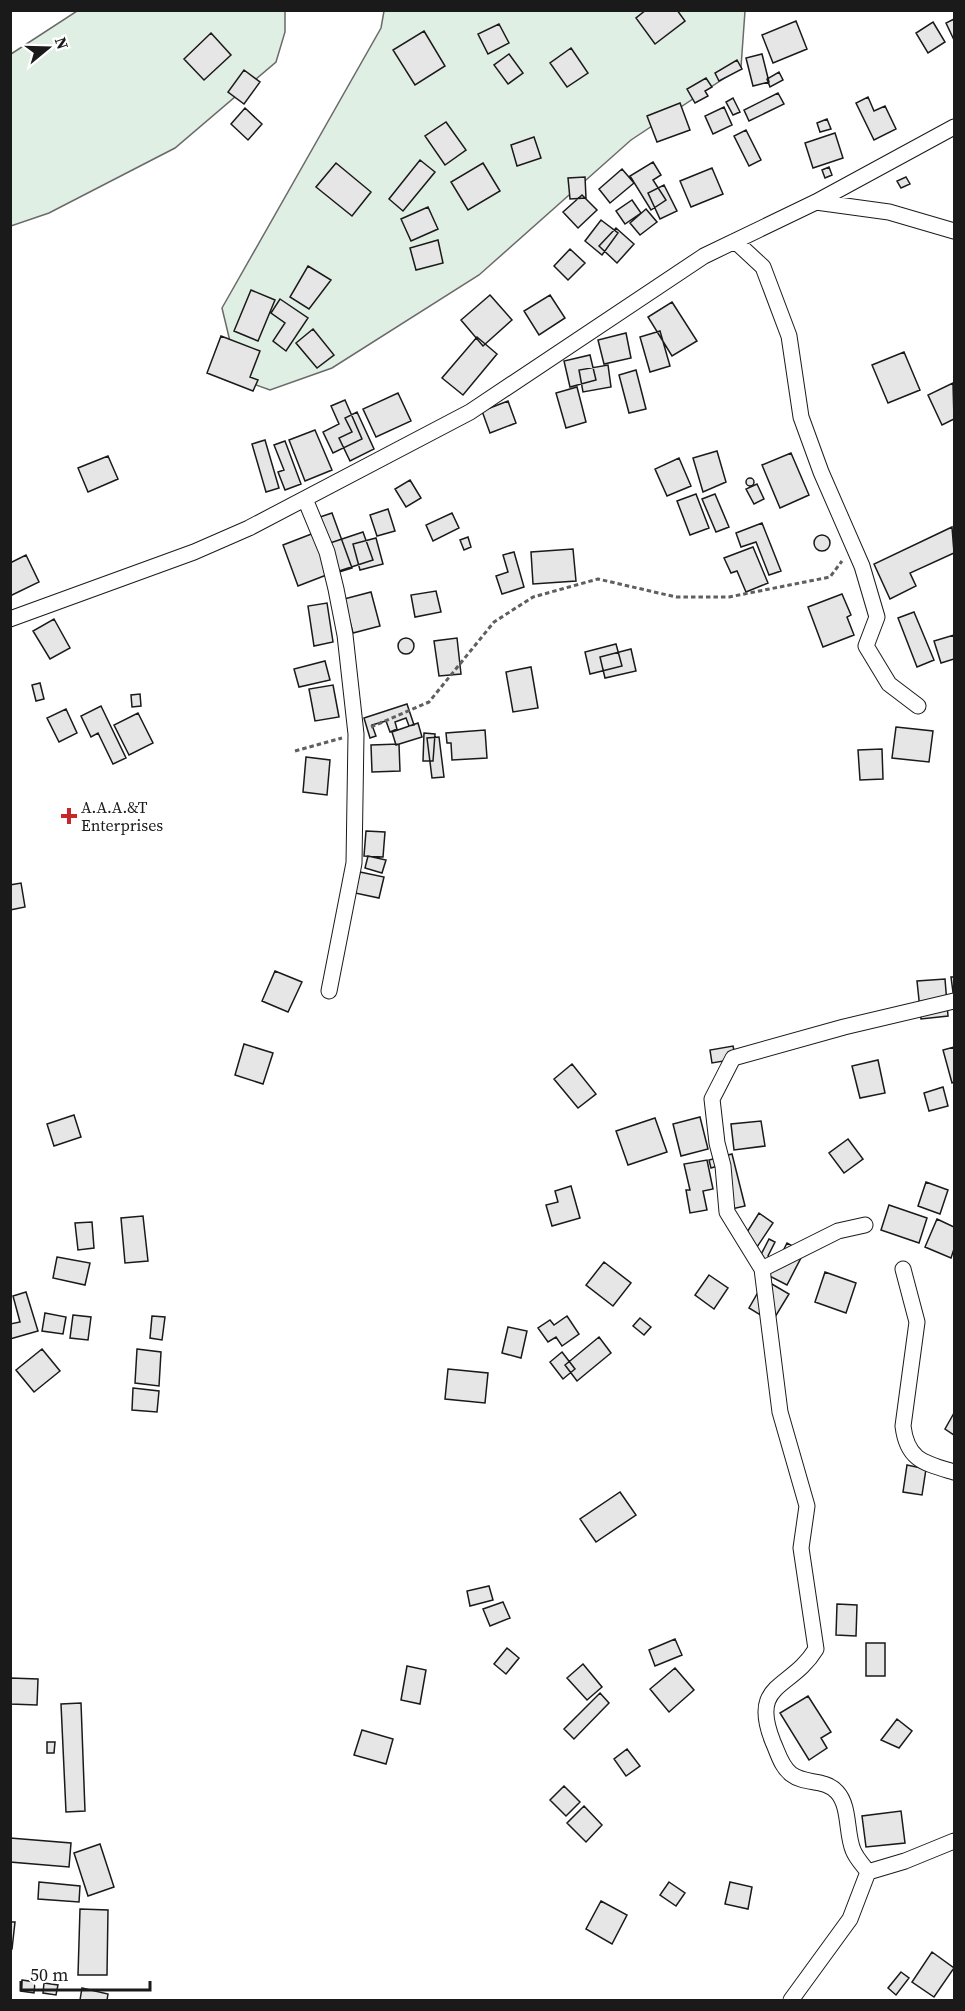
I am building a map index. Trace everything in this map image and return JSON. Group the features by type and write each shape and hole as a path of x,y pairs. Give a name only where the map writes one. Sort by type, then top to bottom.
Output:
{"street":[{"path":"10,619 194,552 249,528 305,499 470,412 704,256 816,202 954,127"},
{"path":"816,202 889,212 954,231"},
{"path":"735,241 763,267 789,336 801,417 821,472 853,547 877,617 866,646 889,684 918,706"},
{"path":"305,499 327,552 336,589 345,635 356,734 354,862 329,991"},
{"path":"868,1872 853,1850 838,1793 826,1783 805,1780 792,1774 781,1762 766,1724 765,1707 771,1692 808,1662 816,1649 801,1548 807,1506 780,1412 762,1269 727,1212 723,1166 717,1143 712,1099 733,1058 844,1027 954,1001"},
{"path":"762,1269 838,1231 865,1225"},
{"path":"903,1269 917,1322 903,1426 904,1439 910,1452 926,1463 954,1472"},
{"path":"868,1872 905,1862 954,1841"},
{"path":"791,2001 850,1919 868,1872"}],"path":[{"path":"295,751 356,734 429,702 494,622 533,597 598,579 676,597 729,597 830,577 853,547"}],"green space":[{"path":"77,11 285,11 285,32 276,62 175,148 49,213 11,226 11,54"},
{"path":"384,11 745,11 741,67 631,140 479,275 332,368 270,390 239,379 222,308 381,28"}],"building":[{"path":"646,10 677,10 685,21 655,44 636,18"},
{"path":"954,19 954,40 946,23"},
{"path":"796,21 807,49 773,63 762,35"},
{"path":"933,22 945,42 928,53 916,33"},
{"path":"499,24 509,43 488,54 478,34"},
{"path":"424,31 445,66 415,85 393,50"},
{"path":"211,33 231,55 204,80 184,59"},
{"path":"571,48 588,73 567,87 550,63"},
{"path":"509,54 523,73 508,84 494,65"},
{"path":"762,54 769,82 753,86 746,58"},
{"path":"737,60 742,69 719,81 715,73"},
{"path":"244,70 260,82 244,104 228,92"},
{"path":"779,72 783,80 770,87 767,79"},
{"path":"706,78 712,87 705,91 708,96 695,103 687,89"},
{"path":"778,93 784,104 749,121 744,110"},
{"path":"868,97 874,111 885,106 896,129 874,140 856,103"},
{"path":"733,98 740,112 733,115 726,102"},
{"path":"680,103 690,130 657,142 647,116"},
{"path":"724,107 732,125 713,134 705,116"},
{"path":"245,108 262,124 248,140 231,124"},
{"path":"827,119 831,129 820,132 817,123"},
{"path":"446,122 466,150 445,165 425,136"},
{"path":"746,130 761,160 749,166 734,136"},
{"path":"835,133 843,158 813,168 805,143"},
{"path":"534,137 541,158 517,166 511,145"},
{"path":"420,160 435,172 403,211 389,199"},
{"path":"653,162 661,175 653,180 666,200 651,210 630,176"},
{"path":"336,163 371,192 352,216 316,187"},
{"path":"483,163 500,191 468,210 451,182"},
{"path":"829,167 832,175 825,178 822,170"},
{"path":"712,168 723,194 691,207 680,181"},
{"path":"622,169 634,183 610,203 599,189"},
{"path":"585,177 586,198 570,199 568,178"},
{"path":"906,177 910,184 901,188 897,181"},
{"path":"664,185 677,211 660,219 648,193"},
{"path":"582,195 597,210 578,228 563,212"},
{"path":"632,200 641,213 625,224 616,211"},
{"path":"428,207 438,229 411,241 401,219"},
{"path":"646,209 657,222 640,235 630,223"},
{"path":"601,220 618,233 602,255 585,241"},
{"path":"616,228 634,244 617,263 599,246"},
{"path":"438,240 443,263 416,270 410,248"},
{"path":"570,249 585,263 568,280 554,266"},
{"path":"308,266 331,280 309,309 290,297"},
{"path":"251,290 275,300 258,341 234,331"},
{"path":"490,295 512,320 483,346 461,320"},
{"path":"550,295 565,318 539,335 524,311"},
{"path":"280,299 308,318 286,351 273,341 285,323 271,313"},
{"path":"672,302 697,341 672,356 648,317"},
{"path":"313,329 334,355 317,368 296,343"},
{"path":"660,331 670,366 650,372 640,337"},
{"path":"626,333 631,358 604,364 598,340"},
{"path":"221,336 260,351 250,377 258,380 253,391 207,373"},
{"path":"477,337 497,354 463,395 442,378"},
{"path":"904,352 920,390 888,403 872,365"},
{"path":"590,355 596,380 570,387 564,361"},
{"path":"608,365 611,387 583,392 579,370"},
{"path":"636,370 646,409 629,413 619,375"},
{"path":"953,383 954,419 942,425 928,395"},
{"path":"577,387 586,422 566,428 556,393"},
{"path":"398,393 411,421 376,437 363,409"},
{"path":"345,400 362,439 333,453 323,432 339,424 331,406"},
{"path":"508,401 516,423 490,433 482,411"},
{"path":"357,412 374,449 350,461 339,438 352,432 345,418"},
{"path":"315,430 332,470 305,481 289,440"},
{"path":"265,440 279,488 266,492 252,444"},
{"path":"285,441 301,484 285,490 278,472 284,470 274,445"},
{"path":"717,451 726,482 703,492 693,458"},
{"path":"791,453 809,495 780,508 762,465"},
{"path":"108,456 118,479 88,492 78,468"},
{"path":"679,458 691,486 667,496 655,469"},
{"path":"750,478 754,482 750,486 746,482"},
{"path":"410,480 421,498 406,507 395,489"},
{"path":"757,484 764,499 754,504 746,489"},
{"path":"696,494 709,528 690,535 677,501"},
{"path":"715,494 729,527 716,532 702,499"},
{"path":"388,509 395,531 377,536 370,515"},
{"path":"332,513 352,568 339,572 320,517"},
{"path":"452,513 459,528 433,541 426,525"},
{"path":"762,523 781,571 769,575 756,542 741,547 736,533"},
{"path":"952,527 954,553 910,573 916,586 890,599 874,564"},
{"path":"363,532 373,560 339,571 330,543"},
{"path":"314,533 329,574 298,586 283,545"},
{"path":"822,535 828,537 830,543 828,549 822,551 816,549 814,543 816,537"},
{"path":"468,537 471,547 464,550 460,540"},
{"path":"376,538 383,564 360,570 353,544"},
{"path":"753,547 768,583 746,592 737,571 731,573 724,558"},
{"path":"573,549 576,581 533,584 531,552"},
{"path":"514,552 524,587 502,594 496,576 508,572 503,555"},
{"path":"26,555 39,582 10,596 10,563"},
{"path":"436,591 441,612 415,617 411,595"},
{"path":"371,592 380,626 353,633 344,599"},
{"path":"842,594 851,615 847,617 854,635 823,647 808,607"},
{"path":"327,603 333,642 314,646 308,606"},
{"path":"914,612 934,660 917,667 898,618"},
{"path":"54,619 70,648 50,659 33,631"},
{"path":"954,635 954,659 941,663 934,641"},
{"path":"403,638 409,638 414,646 412,652 403,654 398,649 398,643"},
{"path":"457,638 461,674 439,676 434,641"},
{"path":"616,644 622,666 590,674 585,652"},
{"path":"631,649 636,671 605,678 600,657"},
{"path":"325,661 330,680 299,687 294,669"},
{"path":"531,667 538,708 513,712 506,672"},
{"path":"40,683 44,699 36,701 32,685"},
{"path":"333,685 339,717 315,721 309,689"},
{"path":"140,694 141,706 132,707 131,695"},
{"path":"407,704 414,725 409,726 406,718 395,722 397,729 390,732 386,721 372,725 376,736 370,738 364,718"},
{"path":"101,706 126,758 113,764 98,733 91,737 81,716"},
{"path":"66,709 77,733 59,742 47,718"},
{"path":"138,713 153,743 129,755 114,725"},
{"path":"418,723 422,737 396,745 392,732"},
{"path":"896,727 933,731 929,762 892,758"},
{"path":"485,730 487,758 452,760 451,743 447,743 446,733"},
{"path":"424,733 435,734 433,761 423,761"},
{"path":"439,737 444,777 432,778 427,738"},
{"path":"399,744 400,771 372,772 371,745"},
{"path":"882,749 883,779 860,780 858,750"},
{"path":"306,757 330,760 327,795 303,792"},
{"path":"366,831 385,832 383,857 364,856"},
{"path":"368,856 386,860 382,873 365,868"},
{"path":"360,872 384,877 379,898 355,893"},
{"path":"21,883 25,907 10,910 10,885"},
{"path":"275,971 302,982 288,1012 262,1001"},
{"path":"951,977 954,977 954,1000"},
{"path":"945,979 948,1016 921,1019 917,981"},
{"path":"244,1044 273,1053 263,1084 235,1075"},
{"path":"733,1046 736,1059 712,1063 710,1050"},
{"path":"954,1047 954,1082 952,1083 943,1050"},
{"path":"878,1060 885,1093 860,1098 852,1066"},
{"path":"572,1064 596,1094 578,1108 554,1079"},
{"path":"943,1087 948,1106 929,1111 924,1093"},
{"path":"74,1115 81,1137 54,1146 47,1124"},
{"path":"700,1117 708,1149 681,1156 673,1124"},
{"path":"655,1118 667,1152 628,1165 616,1131"},
{"path":"761,1121 765,1146 734,1150 731,1124"},
{"path":"848,1139 863,1159 844,1173 829,1153"},
{"path":"732,1154 745,1206 727,1210 721,1165 711,1168 709,1160"},
{"path":"707,1160 713,1189 703,1191 707,1210 690,1213 686,1190 690,1190 684,1164"},
{"path":"926,1182 948,1190 940,1214 918,1206"},
{"path":"571,1186 580,1218 552,1226 546,1205 558,1202 555,1191"},
{"path":"889,1205 927,1218 919,1243 881,1230"},
{"path":"759,1213 773,1223 755,1250 742,1240"},
{"path":"143,1216 148,1261 125,1263 121,1218"},
{"path":"937,1219 954,1227 954,1249 951,1258 925,1247"},
{"path":"92,1222 94,1248 78,1250 75,1223"},
{"path":"769,1239 775,1242 768,1256 778,1261 787,1243 804,1252 787,1285 754,1268"},
{"path":"57,1257 90,1263 85,1285 53,1278"},
{"path":"604,1262 631,1283 613,1306 586,1285"},
{"path":"825,1272 856,1283 846,1313 815,1302"},
{"path":"709,1275 728,1288 714,1309 695,1295"},
{"path":"765,1280 789,1294 772,1322 749,1308"},
{"path":"26,1292 38,1331 10,1339 10,1324 20,1322 13,1296"},
{"path":"45,1313 66,1317 63,1334 42,1331"},
{"path":"73,1315 91,1317 88,1340 70,1338"},
{"path":"152,1316 165,1317 162,1340 150,1338"},
{"path":"567,1316 579,1334 562,1346 556,1337 548,1342 538,1328 550,1320 554,1325"},
{"path":"640,1318 651,1327 644,1335 633,1326"},
{"path":"508,1327 527,1331 521,1358 502,1353"},
{"path":"599,1337 611,1353 577,1381 565,1365"},
{"path":"42,1349 60,1371 34,1392 16,1370"},
{"path":"137,1349 161,1352 159,1386 135,1383"},
{"path":"562,1352 575,1369 563,1379 550,1362"},
{"path":"448,1369 488,1373 485,1403 445,1399"},
{"path":"133,1388 159,1391 157,1412 132,1410"},
{"path":"954,1413 954,1435 945,1429"},
{"path":"907,1465 926,1469 922,1495 903,1492"},
{"path":"620,1492 636,1515 596,1542 580,1519"},
{"path":"489,1586 493,1600 470,1606 467,1591"},
{"path":"503,1602 510,1618 490,1626 483,1609"},
{"path":"837,1604 857,1605 856,1636 836,1635"},
{"path":"675,1639 682,1655 655,1666 649,1650"},
{"path":"866,1643 885,1643 885,1676 866,1676"},
{"path":"507,1648 519,1658 506,1674 494,1664"},
{"path":"583,1664 602,1687 587,1700 567,1678"},
{"path":"407,1666 426,1670 420,1704 401,1700"},
{"path":"675,1668 694,1690 669,1712 650,1689"},
{"path":"10,1678 38,1679 37,1705 10,1704"},
{"path":"600,1693 609,1703 574,1739 564,1729"},
{"path":"808,1696 831,1732 821,1738 827,1748 809,1760 780,1713"},
{"path":"81,1703 85,1811 66,1812 61,1704"},
{"path":"897,1719 912,1731 899,1748 881,1740"},
{"path":"362,1730 393,1739 386,1764 354,1755"},
{"path":"47,1742 55,1742 54,1753 47,1753"},
{"path":"627,1749 640,1766 626,1776 614,1759"},
{"path":"564,1786 580,1802 566,1816 550,1800"},
{"path":"584,1806 602,1825 586,1842 567,1823"},
{"path":"901,1811 905,1843 866,1847 862,1816"},
{"path":"10,1838 71,1843 69,1867 10,1862"},
{"path":"100,1844 114,1887 88,1896 74,1853"},
{"path":"39,1882 80,1886 79,1902 38,1899"},
{"path":"669,1882 685,1893 676,1906 660,1895"},
{"path":"730,1882 752,1887 748,1909 725,1904"},
{"path":"601,1901 627,1915 612,1944 586,1929"},
{"path":"80,1909 108,1910 107,1975 78,1975"},
{"path":"10,1922 15,1922 12,1949 10,1949"},
{"path":"932,1952 954,1968 934,1997 912,1982"},
{"path":"901,1972 909,1978 896,1995 888,1988"},
{"path":"22,1980 35,1982 34,1993 21,1991"},
{"path":"44,1983 58,1985 56,1995 43,1993"},
{"path":"82,1988 108,1994 107,2000 80,2000"}],"place":[{"name":"A.A.A.&T Enterprises","path":"69,816"}]}
